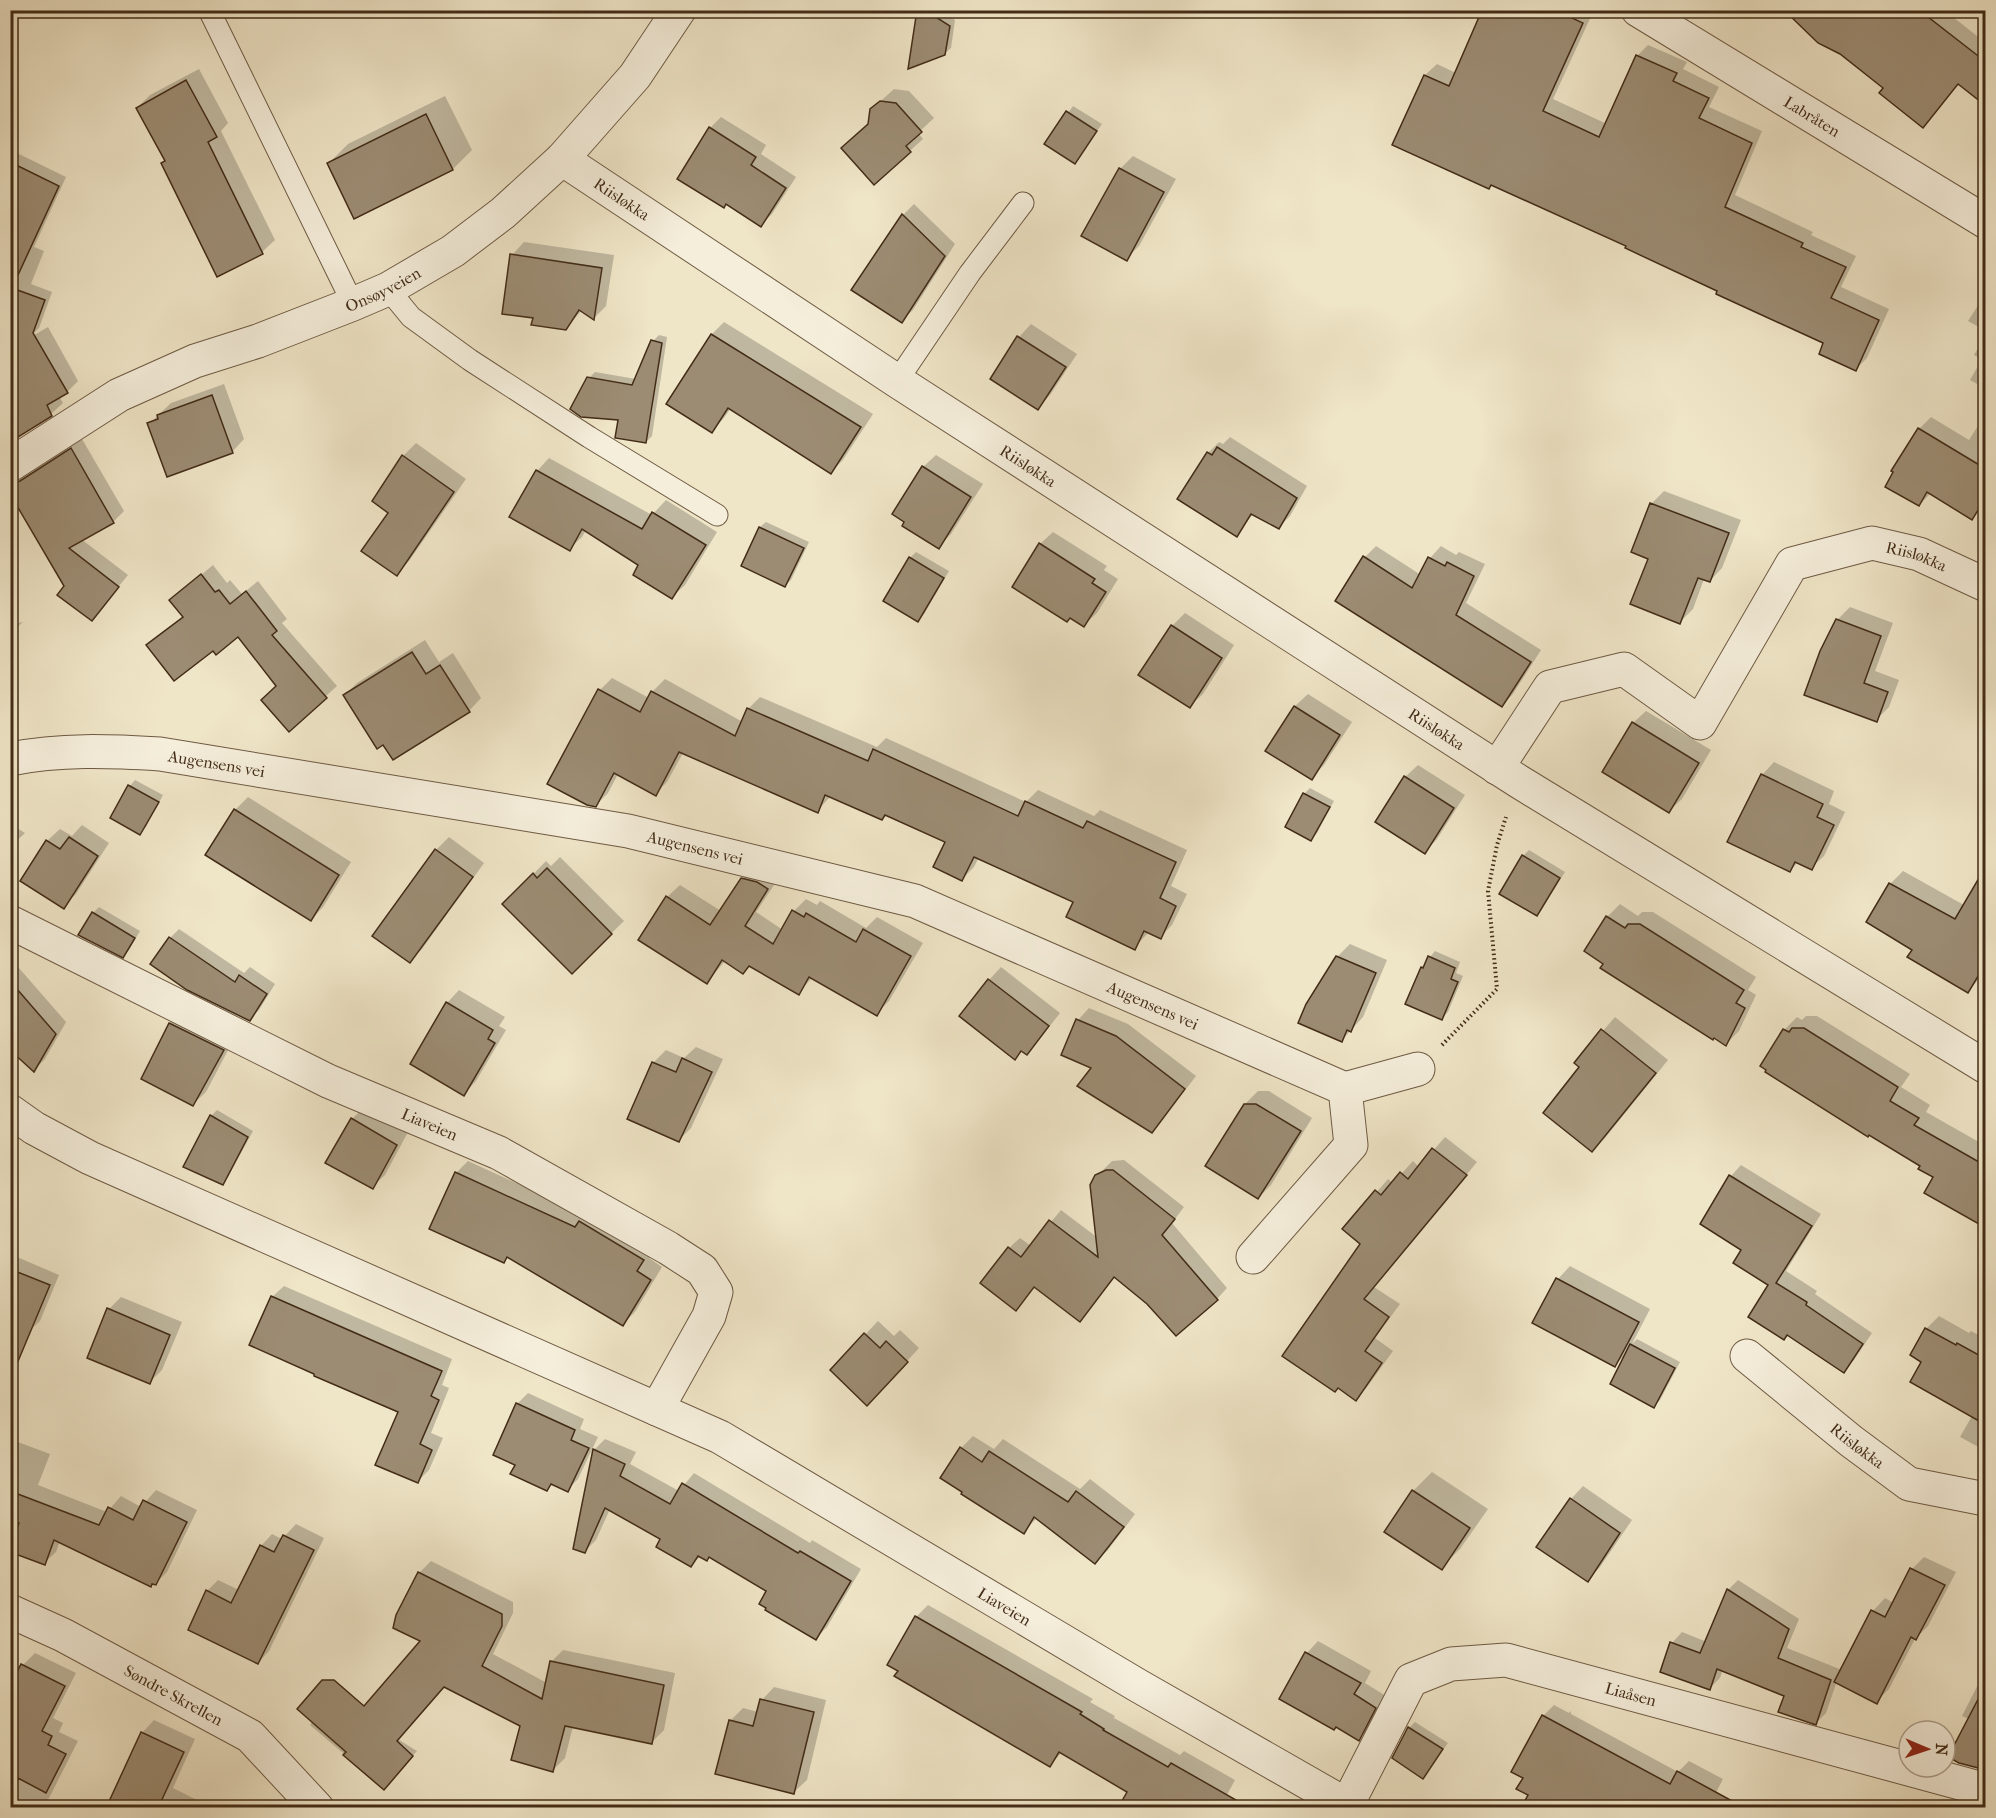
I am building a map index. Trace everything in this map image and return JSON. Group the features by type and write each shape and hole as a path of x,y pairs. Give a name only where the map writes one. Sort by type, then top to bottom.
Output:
{"street":[{"name":"Onsøyveien","path":"10,465 119,395 195,361 258,341 388,289 453,251 502,213 562,159 635,76 679,10"},
{"name":"Labråten","path":"1638,10 1986,222"},
{"name":"Riisløkka","path":"562,159 897,381 1507,774 1984,1063"},
{"name":"Riisløkka","path":"1507,774 1550,687 1624,669 1700,723 1792,564 1872,543 1919,554 1986,585"},
{"name":"Augensens vei","path":"10,759 90,750 160,754 628,831 915,901 1345,1089"},
{"name":"Liaveien","path":"10,922 328,1081 499,1153 668,1248 702,1270 716,1292 708,1316 657,1409"},
{"path":"1253,1257 1351,1145 1345,1089 1418,1069"},
{"name":"Liaveien","path":"10,1111 34,1128 90,1158 720,1437 1137,1685 1349,1806"},
{"name":"Riisløkka","path":"1747,1356 1851,1441 1909,1484 1980,1498 1986,1496"},
{"name":"Søndre Skrellen","path":"10,1611 63,1635 250,1736 317,1808"},
{"name":"Liaåsen","path":"1349,1806 1411,1680 1451,1664 1506,1660 1986,1790"}],"lane":[{"path":"209,10 353,304"},
{"path":"897,381 970,273 1023,203"},
{"path":"388,289 411,317 470,360 589,437 717,515"}],"path":[{"path":"1418,1069 1497,989 1488,891 1507,774"}],"building":[{"path":"917,10 925,10 950,26 945,55 908,69"},
{"path":"1482,10 1555,10 1583,23 1543,111 1599,137 1636,55 1677,73 1673,81 1709,98 1699,118 1752,143 1725,207 1803,243 1801,247 1846,267 1831,298 1879,320 1856,371 1819,354 1823,343 1716,294 1717,291 1625,248 1626,246 1491,185 1489,189 1392,145 1424,75 1449,86"},
{"path":"1784,10 1919,10 1986,62 1986,106 1958,84 1923,128 1879,93 1883,88 1840,54 1818,43"},
{"path":"186,80 217,137 208,142 263,254 217,277 161,163 165,161 136,108"},
{"path":"880,101 896,103 922,132 906,146 911,152 874,185 841,148 868,124 870,109"},
{"path":"1066,111 1097,131 1075,164 1044,144"},
{"path":"426,114 453,170 354,219 327,163"},
{"path":"709,127 756,157 751,165 786,188 761,227 726,204 724,208 677,179"},
{"path":"10,162 59,186 12,288 45,300 33,333 68,393 47,405 52,416 10,442"},
{"path":"1119,168 1164,192 1127,261 1081,236"},
{"path":"902,214 945,256 902,323 851,290"},
{"path":"510,254 602,268 594,320 579,310 566,330 531,325 533,318 502,314"},
{"path":"711,334 861,427 831,474 728,408 712,433 666,404"},
{"path":"1017,336 1066,367 1038,410 990,379"},
{"path":"651,340 662,343 646,443 615,438 618,420 581,417 570,409 587,377 632,385"},
{"path":"212,395 233,453 167,477 147,423 158,419 157,415"},
{"path":"1918,428 1986,469 1986,497 1972,520 1927,492 1919,506 1885,487 1893,472 1891,471"},
{"path":"1217,447 1297,498 1279,529 1251,514 1237,537 1177,499 1207,452 1212,455"},
{"path":"71,448 114,523 69,548 119,587 92,621 57,595 64,586 10,494 10,484 20,481"},
{"path":"402,455 454,492 397,576 361,551 388,513 372,501"},
{"path":"922,466 971,497 939,549 902,526 904,522 892,514"},
{"path":"536,470 642,529 652,512 706,545 672,599 633,575 638,565 582,529 570,551 509,517"},
{"path":"1650,503 1729,533 1710,582 1698,578 1680,624 1630,604 1648,559 1631,552"},
{"path":"759,527 804,548 785,587 741,566"},
{"path":"1039,543 1095,579 1092,583 1106,592 1084,627 1070,618 1067,622 1012,587"},
{"path":"1363,556 1412,588 1428,557 1445,566 1447,562 1474,576 1456,615 1531,662 1502,707 1335,601"},
{"path":"909,557 944,578 918,622 883,601"},
{"path":"201,574 215,592 219,590 230,604 246,591 277,631 272,635 327,698 289,732 261,700 276,686 238,637 216,655 213,651 174,681 146,645 183,617 169,600"},
{"path":"1836,619 1881,636 1864,683 1888,692 1877,722 1804,695 1820,651"},
{"path":"1171,625 1222,658 1190,708 1138,675"},
{"path":"412,652 426,674 440,665 470,712 393,760 383,745 377,749 343,695"},
{"path":"598,689 640,712 651,691 735,736 747,708 868,761 873,749 1018,816 1025,801 1083,828 1087,821 1176,862 1160,898 1176,906 1161,939 1144,931 1135,950 1066,917 1073,902 974,857 962,881 933,867 945,842 885,815 882,820 825,795 818,813 679,752 656,796 614,773 596,807 587,805 547,784"},
{"path":"1294,706 1340,735 1312,780 1265,751"},
{"path":"1632,722 1699,763 1669,813 1602,772"},
{"path":"1761,774 1823,804 1817,817 1834,825 1812,870 1795,862 1790,872 1727,842"},
{"path":"1404,776 1454,808 1425,854 1375,822"},
{"path":"128,785 159,802 140,835 110,818"},
{"path":"1303,793 1330,807 1311,841 1285,827"},
{"path":"234,809 339,875 311,921 205,855"},
{"path":"69,837 98,856 64,909 20,881 46,840 60,849"},
{"path":"435,849 473,877 410,963 372,936"},
{"path":"1522,855 1560,878 1537,916 1499,894"},
{"path":"1986,866 1986,963 1968,993 1907,957 1912,950 1866,922 1889,883 1955,919"},
{"path":"547,868 612,934 572,974 502,904 533,873 537,878"},
{"path":"741,878 757,882 768,889 745,926 773,944 792,910 804,917 806,913 856,942 863,929 911,956 877,1016 809,977 799,995 749,966 743,974 722,960 707,984 638,940 666,896 710,925"},
{"path":"92,912 135,938 123,958 78,935"},
{"path":"1606,916 1625,928 1628,924 1640,924 1744,990 1736,1003 1745,1008 1726,1046 1600,968 1603,964 1584,951"},
{"path":"169,937 235,982 239,975 267,994 250,1021 187,990 150,964"},
{"path":"1336,956 1376,973 1351,1032 1347,1030 1342,1042 1298,1023 1306,1004"},
{"path":"1428,956 1455,968 1451,979 1458,982 1442,1020 1405,1004"},
{"path":"988,979 1049,1026 1027,1055 1021,1051 1015,1060 959,1016"},
{"path":"10,981 56,1034 34,1072 10,1050"},
{"path":"446,1002 493,1030 488,1039 495,1043 464,1096 410,1064"},
{"path":"1076,1019 1116,1036 1185,1089 1152,1133 1077,1086 1091,1068 1061,1055"},
{"path":"169,1023 224,1050 193,1106 141,1079"},
{"path":"1792,1028 1804,1028 1898,1087 1890,1101 1919,1118 1914,1125 1986,1166 1986,1228 1924,1193 1933,1177 1918,1169 1920,1166 1869,1135 1868,1137 1765,1072 1766,1070 1760,1066 1783,1029 1789,1032"},
{"path":"1601,1029 1656,1073 1592,1152 1543,1113 1579,1067 1574,1063"},
{"path":"682,1058 712,1072 679,1142 627,1119 652,1062 676,1072"},
{"path":"1244,1104 1256,1104 1301,1131 1258,1199 1205,1166"},
{"path":"210,1115 248,1137 223,1185 183,1167"},
{"path":"351,1118 397,1145 373,1189 325,1163"},
{"path":"1432,1148 1467,1175 1364,1299 1389,1317 1365,1351 1382,1363 1356,1401 1338,1388 1335,1392 1282,1356 1360,1244 1342,1229 1375,1190 1381,1195 1400,1172 1408,1179"},
{"path":"1106,1170 1113,1170 1175,1219 1162,1235 1218,1300 1176,1336 1147,1304 1114,1277 1080,1322 1034,1287 1016,1311 980,1283 1008,1247 1021,1257 1049,1220 1098,1257 1090,1185 1095,1175"},
{"path":"455,1172 575,1227 579,1221 644,1260 637,1271 651,1280 623,1326 507,1257 504,1263 429,1229"},
{"path":"1729,1175 1812,1226 1776,1283 1807,1302 1806,1305 1863,1344 1844,1373 1787,1335 1784,1340 1748,1317 1768,1285 1733,1263 1741,1250 1700,1224"},
{"path":"10,1269 50,1285 11,1378 10,1378"},
{"path":"1556,1278 1639,1322 1615,1367 1532,1323"},
{"path":"271,1296 442,1371 431,1396 439,1400 420,1444 432,1450 418,1483 375,1465 398,1412 249,1345"},
{"path":"107,1308 170,1335 150,1384 87,1358"},
{"path":"1925,1328 1986,1359 1986,1425 1910,1382 1921,1362 1910,1355"},
{"path":"864,1333 880,1348 886,1341 908,1362 867,1406 830,1370"},
{"path":"1630,1344 1675,1368 1654,1408 1610,1384"},
{"path":"516,1403 575,1430 571,1440 589,1448 568,1492 551,1484 547,1491 510,1474 515,1465 493,1455"},
{"path":"960,1447 982,1462 989,1451 1068,1502 1076,1491 1124,1527 1095,1564 1034,1517 1024,1534 940,1478"},
{"path":"593,1449 625,1464 620,1476 670,1504 682,1483 798,1553 800,1551 851,1581 816,1640 765,1610 766,1608 759,1604 766,1591 709,1557 707,1561 698,1556 691,1567 656,1547 660,1539 605,1508 585,1553 573,1549"},
{"path":"1412,1490 1470,1528 1442,1570 1384,1532"},
{"path":"10,1491 99,1525 108,1507 133,1520 143,1500 187,1522 156,1585 152,1584 151,1587 54,1540 45,1565 10,1552 19,1523 10,1518"},
{"path":"1570,1498 1620,1533 1588,1582 1536,1547"},
{"path":"283,1535 314,1550 258,1664 188,1630 206,1590 231,1603 260,1545 274,1552"},
{"path":"1910,1568 1945,1585 1916,1640 1911,1637 1877,1704 1834,1682 1871,1610 1885,1617"},
{"path":"418,1572 502,1614 502,1626 482,1666 542,1699 550,1661 664,1685 652,1744 565,1726 553,1772 511,1760 520,1726 444,1687 397,1741 413,1756 384,1790 343,1755 346,1752 297,1709 322,1680 334,1680 364,1706 420,1641 393,1628 396,1615"},
{"path":"1727,1589 1789,1629 1778,1658 1831,1680 1816,1725 1778,1712 1784,1696 1717,1669 1710,1690 1660,1672 1670,1642 1700,1653"},
{"path":"915,1616 1082,1712 1080,1714 1103,1730 1168,1767 1171,1763 1250,1808 1118,1808 1127,1792 1059,1752 1050,1767 894,1676 898,1671 887,1665"},
{"path":"1305,1652 1361,1683 1354,1694 1376,1708 1359,1741 1336,1727 1334,1730 1279,1699"},
{"path":"21,1664 65,1686 42,1731 52,1736 48,1745 66,1754 46,1793 18,1778 10,1794 10,1686"},
{"path":"1986,1684 1986,1770 1957,1762 1957,1740"},
{"path":"760,1699 814,1712 794,1794 715,1774 729,1720 753,1726"},
{"path":"1542,1715 1670,1784 1677,1771 1745,1808 1521,1808 1528,1795 1516,1789 1523,1778 1511,1772"},
{"path":"1408,1727 1443,1749 1423,1779 1392,1758"},
{"path":"141,1732 184,1752 158,1808 106,1808"}]}
